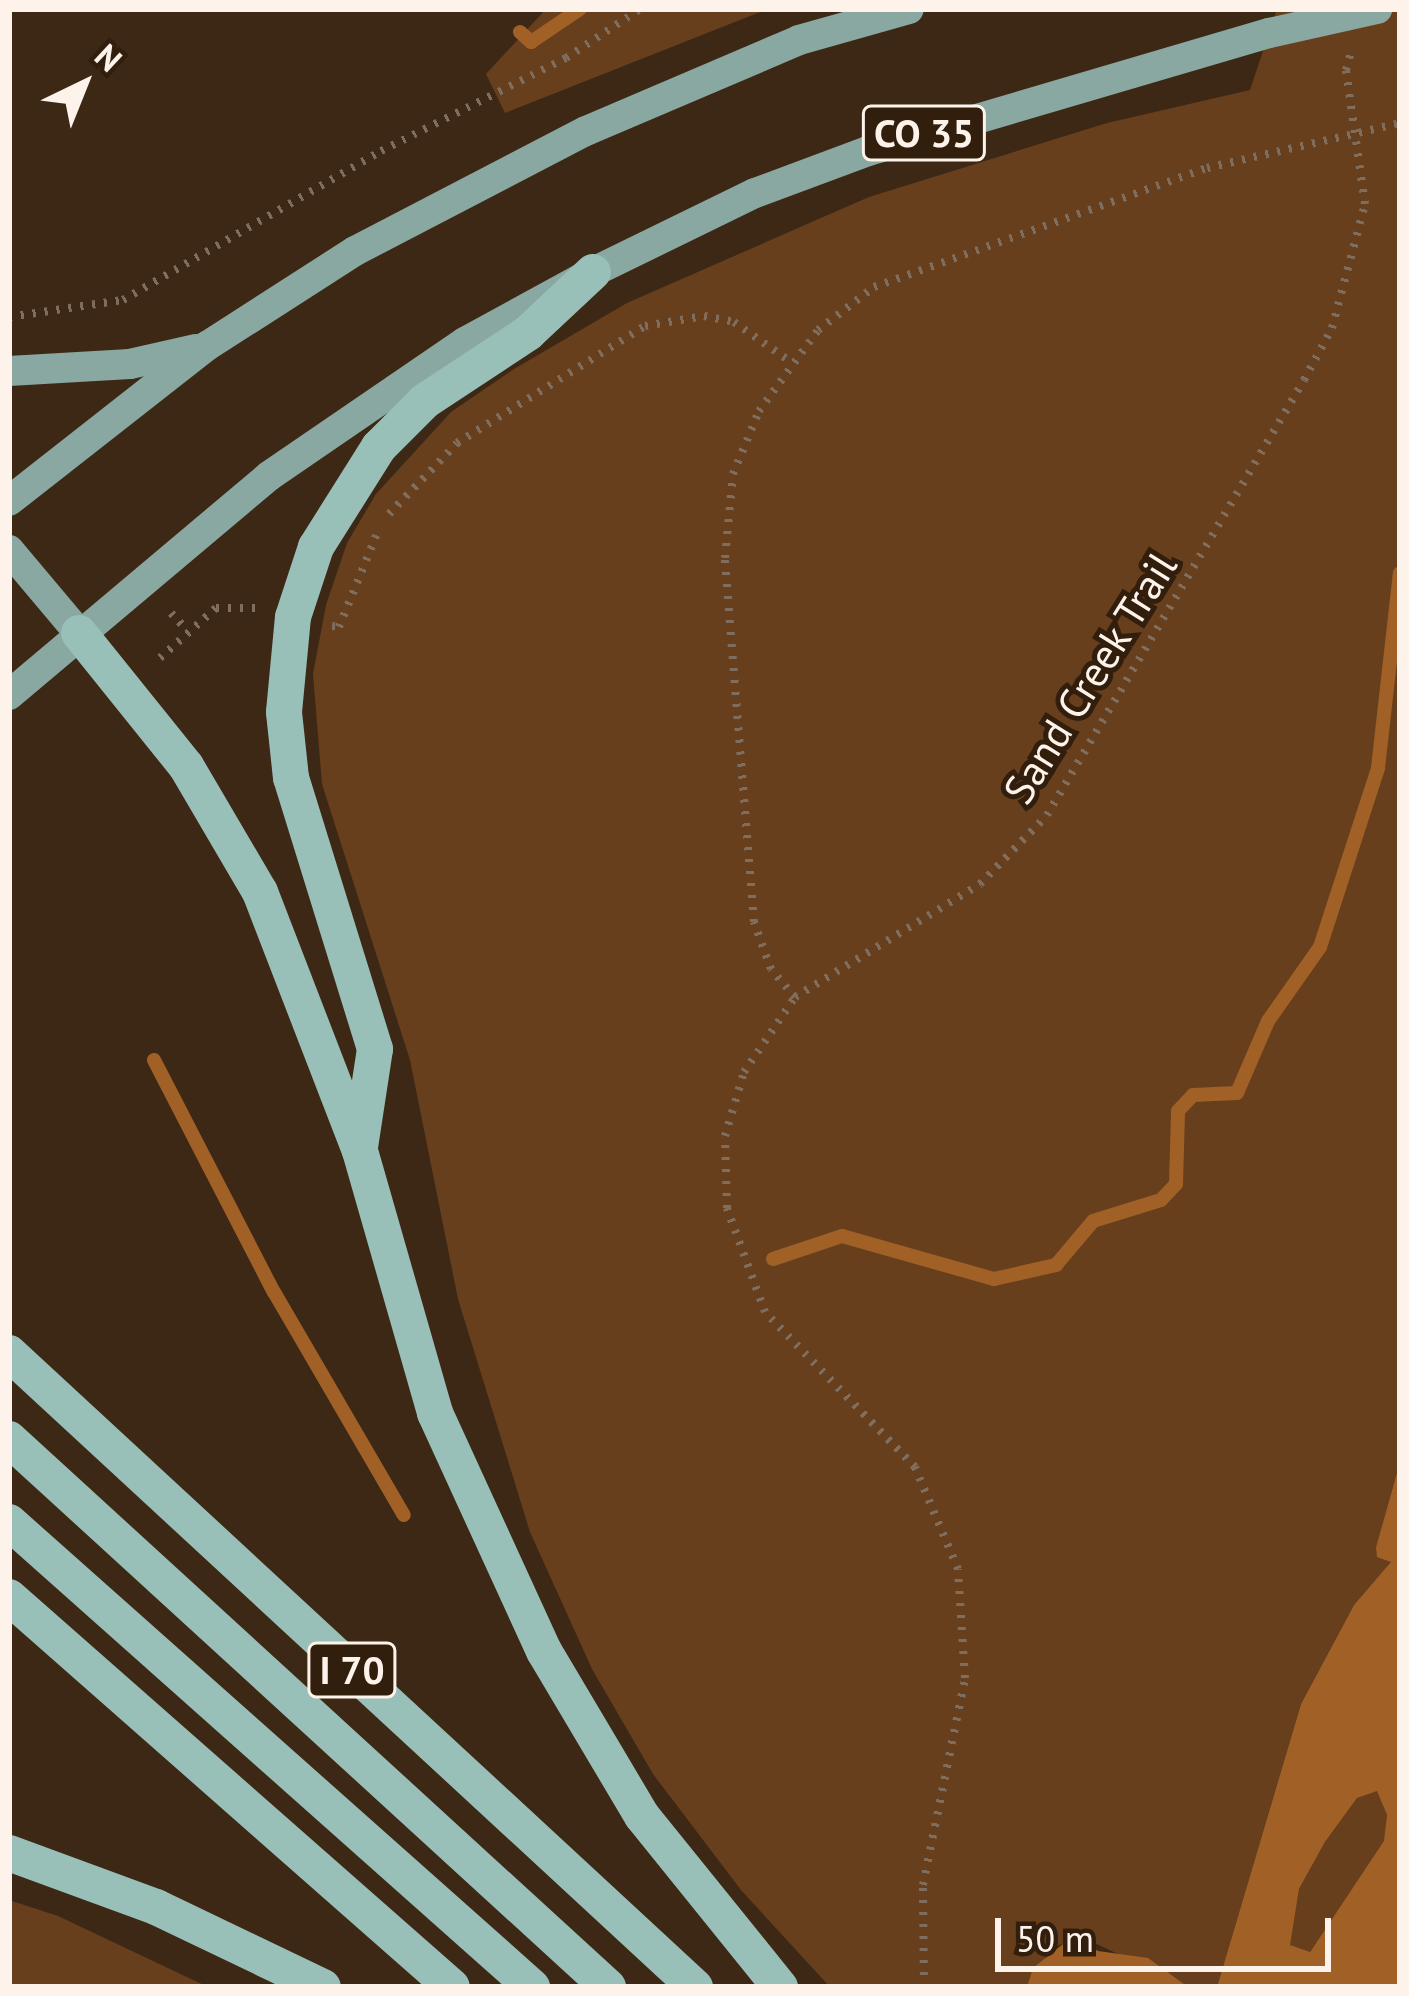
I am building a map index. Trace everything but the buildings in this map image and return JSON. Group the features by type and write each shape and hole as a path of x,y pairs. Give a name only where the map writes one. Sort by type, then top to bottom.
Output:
{"highway":[{"path":"360,1151 375,1049 291,778 284,712 293,617 316,547 379,447 425,401 528,333 593,272"},
{"path":"79,633 186,766 242,858 298,980 360,1151 434,1412 544,1651 642,1816 780,1987"},
{"name":"I 70","path":"9,1353 695,1987"},
{"path":"9,1439 608,1987"},
{"path":"9,1522 532,1987"},
{"path":"9,1597 452,1987"},
{"path":"9,1853 156,1907 322,1987"}],"main road":[{"path":"9,501 208,346 356,251 586,131 799,40 909,9"},
{"name":"CO 35","path":"9,695 79,633 328,434 465,342 593,272 755,193 868,151 1269,33 1367,19"},
{"path":"9,371 130,364 208,346"},
{"path":"9,550 79,633"}],"path":[{"path":"9,317 123,299 381,151 566,58 640,9"},
{"name":"Sand Creek Trail","path":"924,1987 918,1948 923,1885 965,1678 958,1569 915,1467 765,1312 727,1208 733,1100 795,997 980,884 1047,815 1304,380 1332,328 1358,248 1362,152 1346,70 1367,19"},
{"path":"795,997 772,969 754,922 725,557 734,474 791,362 843,308 893,278 1207,168 1400,123"},
{"path":"319,623 339,627 363,560 419,475 645,326 704,316 734,322 791,362"},
{"path":"160,658 187,630 228,605 274,612"},
{"path":"171,613 187,630"}],"shaded area":[{"path":"546,9 768,9 505,113 486,74"},
{"path":"1277,9 1400,9 1400,1462 1376,1547 1392,1562 1354,1605 1301,1704 1217,1987 1188,1987 1084,1938 1052,1947 1027,1987 830,1987 741,1890 653,1774 592,1669 530,1532 458,1299 410,1060 322,784 313,674 326,605 347,543 376,494 451,412 514,369 627,303 869,197 1107,123 1250,90"},
{"path":"1400,1462 1398,1987 1217,1987 1301,1704 1354,1605 1391,1562 1377,1557","holes":["1377,1791 1387,1815 1384,1841 1310,1952 1290,1945 1299,1889 1357,1798"]},
{"path":"1377,1790 1387,1815 1385,1841 1309,1953 1289,1945 1299,1889 1325,1842 1357,1798"},
{"path":"9,1900 58,1916 208,1987 9,1987"},
{"path":"1073,1936 1098,1951 1148,1958 1188,1987 1027,1987 1033,1968"}],"waterway":[{"path":"520,32 531,42 580,9"},
{"path":"773,1259 842,1236 994,1279 1056,1265 1093,1221 1161,1200 1176,1184 1178,1111 1193,1095 1237,1093 1268,1021 1320,947 1378,768 1400,573"},
{"path":"154,1060 274,1292 404,1515"}]}
